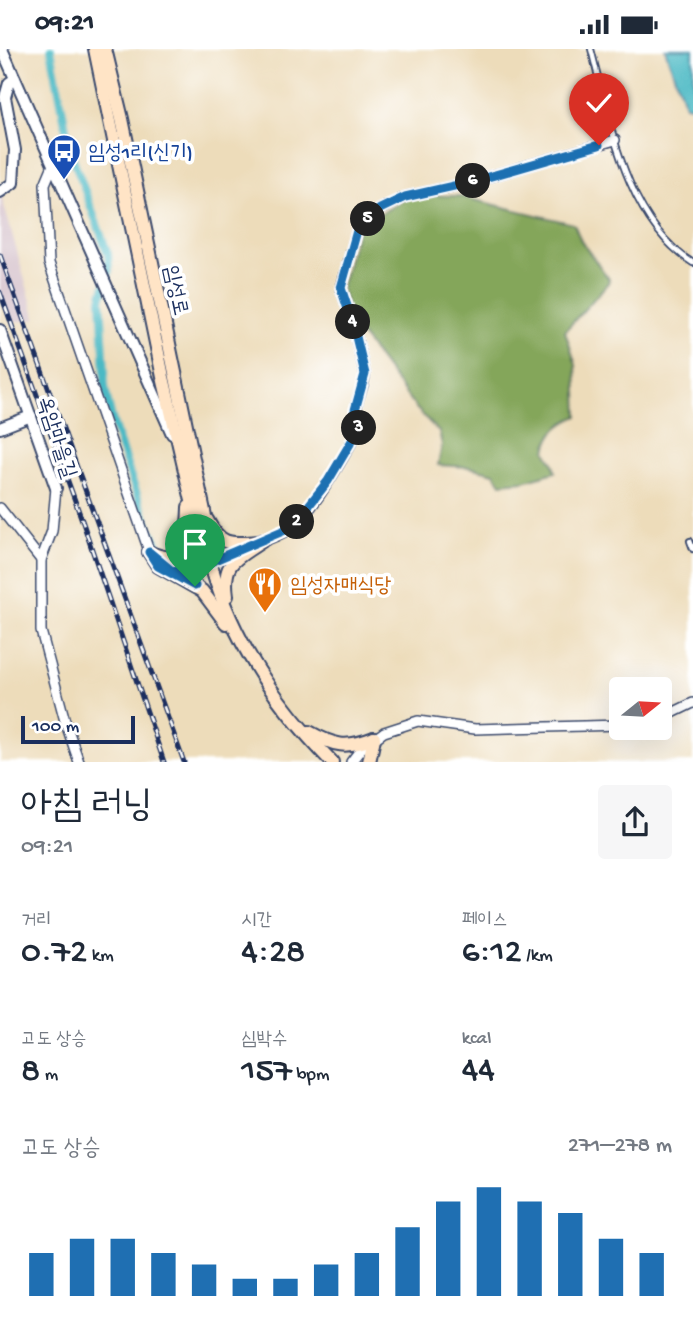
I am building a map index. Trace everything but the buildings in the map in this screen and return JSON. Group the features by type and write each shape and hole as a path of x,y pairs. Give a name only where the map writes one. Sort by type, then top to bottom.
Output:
{"main road":[{"name":"임성로","path":"95,49 163,377 199,531 206,539"},
{"name":"임성로","path":"105,49 208,528 206,539 211,563 229,617 266,682 300,727 332,762"},
{"path":"149,552 165,557 178,555 181,551 187,537 190,492"},
{"path":"205,516 216,536 223,541 233,544 262,541"},
{"path":"229,617 226,572 236,559 262,541"},
{"path":"149,552 158,566 202,591 244,645"},
{"path":"300,727 337,745 356,745 374,738"},
{"path":"369,762 374,738"}],"street":[{"name":"임성로","path":"2,49 182,456"},
{"path":"0,191 13,183 15,150 5,97 9,83 15,79"},
{"path":"53,165 45,184 48,263 149,552 172,571 189,571 285,531 299,521 328,481 363,422 355,410 365,374 341,288 358,227 380,209 405,197 467,183 615,140"},
{"name":"옥암마을길","path":"0,330 56,488 52,531 41,560 41,631 79,762"},
{"path":"0,428 31,416"},
{"path":"0,508 41,560"},
{"path":"672,713 693,703"},
{"path":"351,762 374,738 393,728 418,721 475,729 609,725"}],"lane":[{"path":"591,49 627,178 643,208 678,253 693,263"},
{"path":"690,541 693,549"}],"shaded area":[{"path":"0,191 36,319 14,322 0,298"}],"green space":[{"path":"412,195 458,196 574,224 581,241 609,279 565,331 576,365 578,416 561,425 550,439 546,451 555,472 524,481 501,483 494,473 470,467 438,465 442,445 439,432 416,408 353,324 341,288 358,227"}],"water":[{"path":"665,49 693,49 693,106 685,105"}],"waterway":[{"path":"51,49 70,150 108,254 109,271 101,299 108,403 129,471 157,543"}],"railway":[{"path":"0,255 184,762"},
{"path":"0,292 83,523 164,762"}],"place":[{"name":"임성1리(신기)","path":"64,181"},
{"name":"임성자매식당","path":"265,614"}],"route":[{"path":"195,586 158,566 149,552 172,571 189,571 292,527 316,499 363,422 355,410 365,382 365,374 353,324 341,293 344,270 358,227 380,209 405,197 467,183 599,145"}]}
